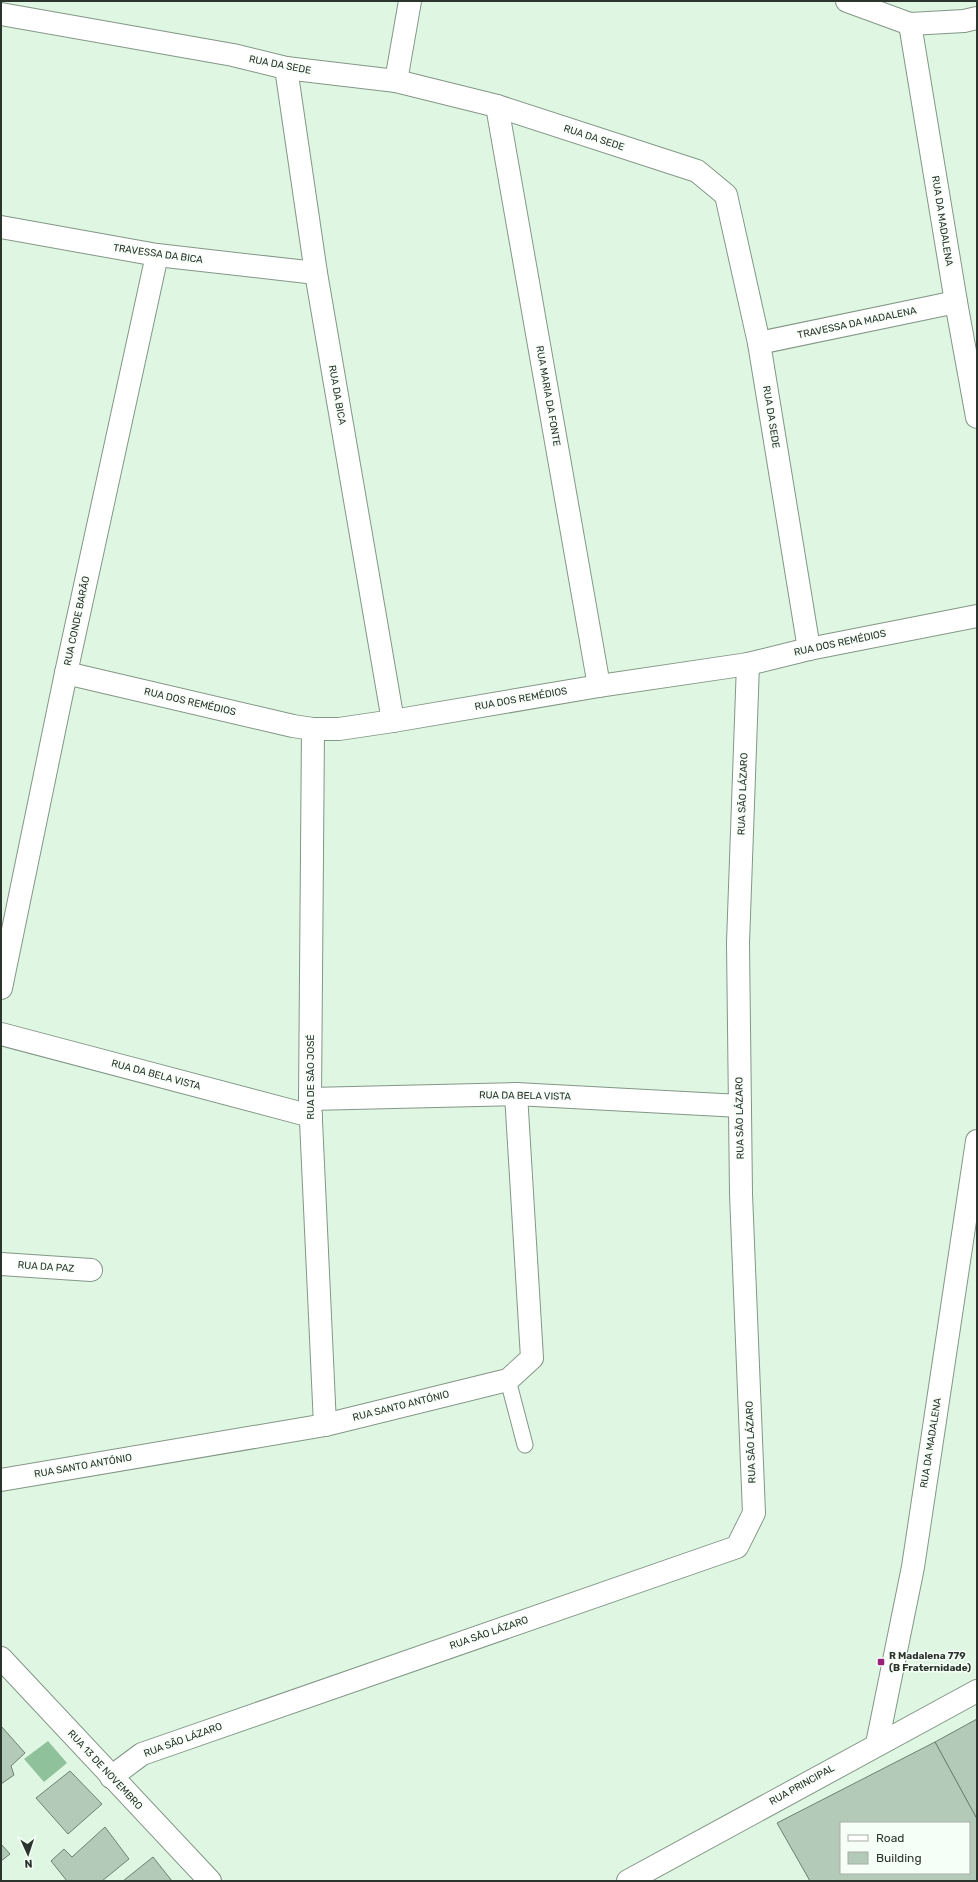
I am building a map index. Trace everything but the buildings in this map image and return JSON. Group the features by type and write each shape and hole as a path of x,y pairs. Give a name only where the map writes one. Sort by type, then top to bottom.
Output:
{"street":[{"path":"396,81 410,1"},
{"path":"850,2 910,24 964,21 977,18"},
{"name":"RUA DA SEDE","path":"1,14 232,55 286,68 396,81 497,106 697,170 726,195 759,343 809,649"},
{"name":"RUA DA MADALENA","path":"910,24 956,302 977,417"},
{"name":"RUA DA BICA","path":"286,68 316,273 393,722"},
{"name":"RUA MARIA DA FONTE","path":"497,106 599,686"},
{"name":"TRAVESSA DA BICA","path":"1,227 157,255 316,273"},
{"name":"RUA CONDE BARÃO","path":"1,988 66,673 157,255"},
{"name":"TRAVESSA DA MADALENA","path":"759,343 956,302"},
{"name":"RUA DOS REMÉDIOS","path":"66,673 286,724 313,729 339,729 393,722 599,686 748,664 809,649 977,616"},
{"name":"RUA SÃO LÁZARO","path":"111,1777 142,1754 737,1547 754,1513 741,1194 738,943 748,664"},
{"name":"RUA DE SÃO JOSÉ","path":"313,729 310,1108 325,1425"},
{"name":"RUA DA BELA VISTA","path":"1,1034 310,1108 516,1094 740,1106"},
{"name":"RUA SANTO ANTÓNIO","path":"1,1480 325,1425 508,1380 532,1358 516,1094"},
{"name":"RUA DA MADALENA","path":"877,1744 913,1567 977,1140"},
{"name":"RUA DA PAZ","path":"1,1264 91,1270"},
{"name":"RUA 13 DE NOVEMBRO","path":"1,1658 210,1881"},
{"name":"RUA PRINCIPAL","path":"628,1881 877,1744 977,1691"}],"lane":[{"path":"508,1380 525,1446"}],"shaded area":[{"path":"48,1741 67,1763 44,1782 24,1759"}],"place":[{"name":"R Madalena 779 (B Fraternidade)","path":"881,1662"}]}
